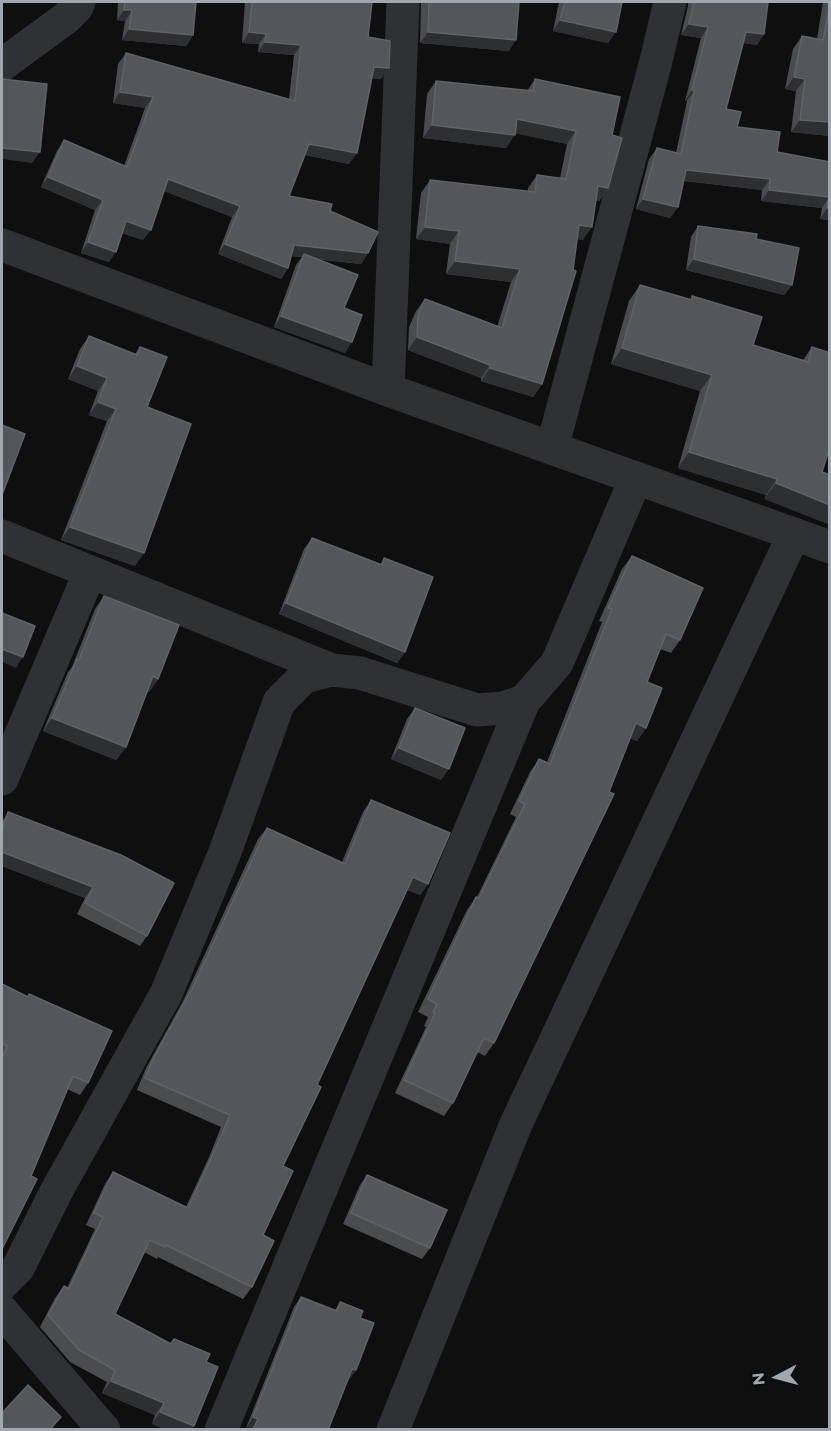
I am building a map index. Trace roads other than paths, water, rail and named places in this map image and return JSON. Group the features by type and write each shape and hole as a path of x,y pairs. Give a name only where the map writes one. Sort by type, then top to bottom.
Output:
{"street":[{"path":"2,65 66,18 79,2"},
{"path":"388,390 403,2"},
{"path":"552,448 670,2"},
{"path":"2,245 388,390 830,547"},
{"path":"221,1430 524,701 557,663 636,478"},
{"path":"393,1430 516,1124 794,534"},
{"path":"2,537 332,670 360,673 477,710 503,708 524,701"},
{"path":"2,779 90,573"},
{"path":"2,1284 18,1268 56,1192 166,994 225,852 279,702 303,677 332,670"},
{"path":"2,1311 104,1430"}]}
